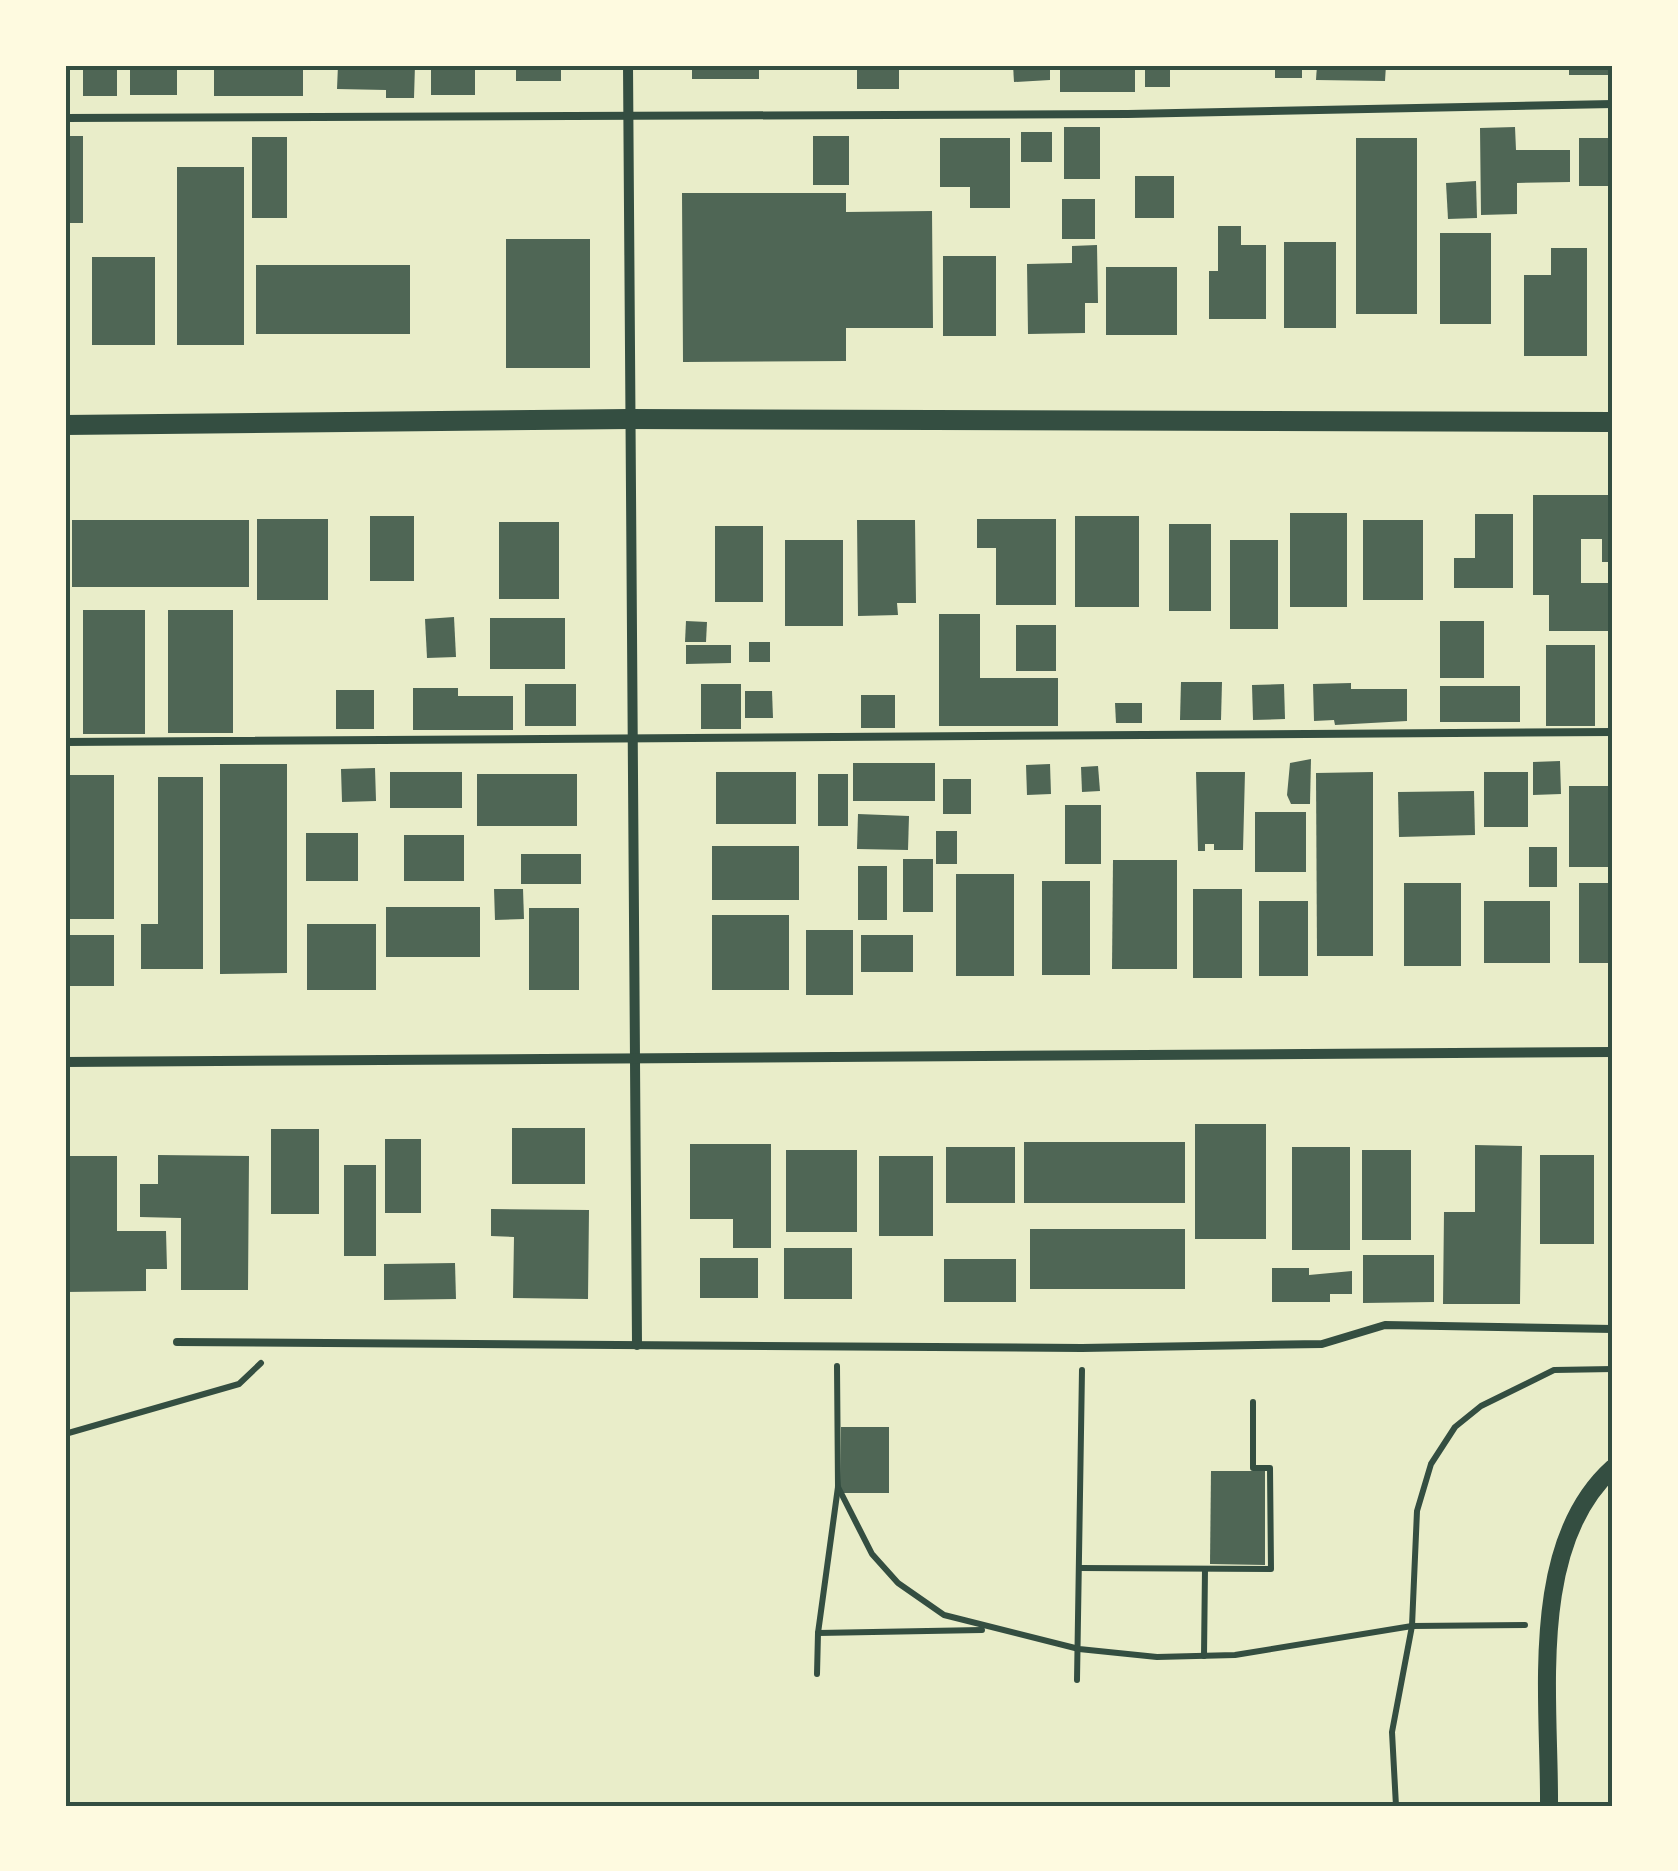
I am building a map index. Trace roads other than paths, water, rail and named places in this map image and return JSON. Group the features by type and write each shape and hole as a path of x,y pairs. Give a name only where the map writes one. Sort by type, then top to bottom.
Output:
{"main road":[{"path":"65,425 629,419 1613,422"}],"street":[{"path":"628,65 637,1346"},
{"path":"65,1062 1613,1052"},
{"path":"1549,1806 1555,1578 1569,1526 1580,1505 1613,1468"}],"lane":[{"path":"65,118 1128,114 1613,104"},
{"path":"65,742 1613,732"},
{"path":"177,1342 836,1350 1082,1348 1322,1344 1385,1325 1613,1329"}]}
